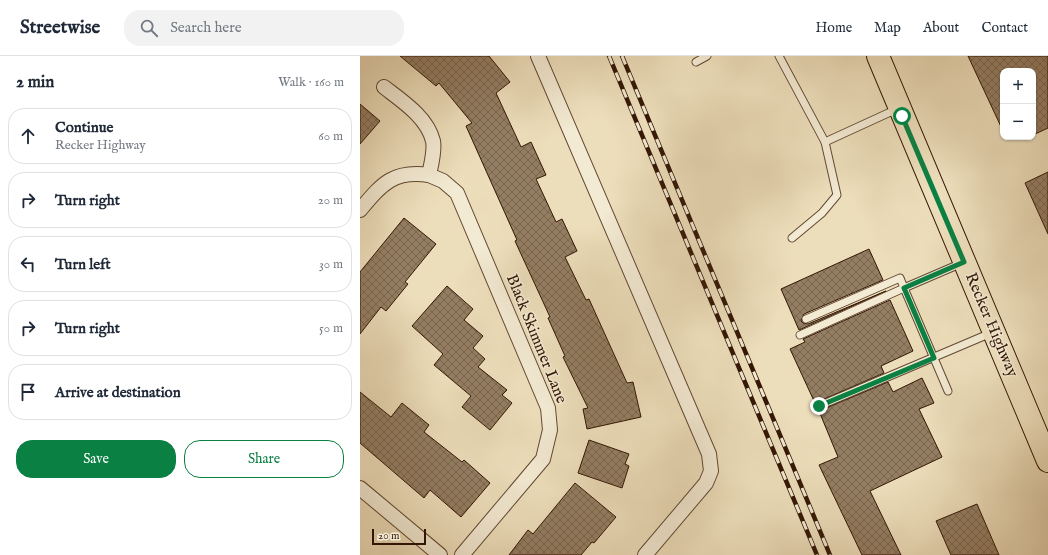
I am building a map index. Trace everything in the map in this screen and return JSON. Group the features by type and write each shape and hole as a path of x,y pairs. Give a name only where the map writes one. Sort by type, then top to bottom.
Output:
{"main road":[{"name":"Recker Highway","path":"878,56 1048,461"}],"street":[{"path":"538,56 709,454 711,471 706,483 645,555"},
{"path":"384,87 415,112 427,129 433,142 430,175"},
{"name":"Black Skimmer Lane","path":"360,210 381,186 404,174 430,175 443,181 457,193 548,408 550,430 543,458 462,555"},
{"path":"360,488 440,555"}],"lane":[{"path":"696,62 707,56"},
{"path":"779,56 825,142 837,195 822,213 792,238"},
{"path":"825,142 899,109"},
{"path":"800,335 964,262"},
{"path":"806,319 900,278 948,390"},
{"path":"819,406 993,332"}],"building":[{"path":"400,56 489,56 510,82 496,93 521,147 531,142 546,175 536,179 556,222 562,219 577,251 565,257 586,300 589,299 627,383 633,382 641,417 587,429 583,409 588,408 563,357 565,356 548,318 550,317 515,241 517,240 466,126 472,123 439,83 436,86"},
{"path":"968,56 1048,56 1048,128 1036,134 1036,68 1000,68 1000,125"},
{"path":"360,104 380,121 360,144"},
{"path":"1048,172 1048,234 1025,183"},
{"path":"404,218 436,244 405,282 408,284 386,311 381,307 360,334 360,272"},
{"path":"869,249 883,280 804,314 801,321 808,324 886,291 799,330 781,289"},
{"path":"447,286 473,309 464,320 483,336 473,348 485,359 478,367 507,390 502,395 512,403 490,430 462,407 471,396 434,365 443,354 412,326"},
{"path":"890,300 913,351 881,366 884,373 815,403 790,349 805,342 803,339"},
{"path":"922,378 934,403 919,409 942,457 870,491 901,555 862,555 819,465 838,457 819,411 888,382 893,392"},
{"path":"360,392 391,417 402,403 429,425 424,432 462,462 464,460 490,483 461,517 430,490 424,498 360,443"},
{"path":"589,440 629,454 625,464 629,466 622,488 578,473"},
{"path":"575,483 616,517 594,543 592,542 581,555 509,555 528,530 533,534"},
{"path":"977,504 999,555 951,555 936,521"}],"railway":[{"path":"609,56 817,555"},
{"path":"622,56 830,555"}],"route":[{"path":"819,406 934,358 904,288 964,262 902,116"}]}
